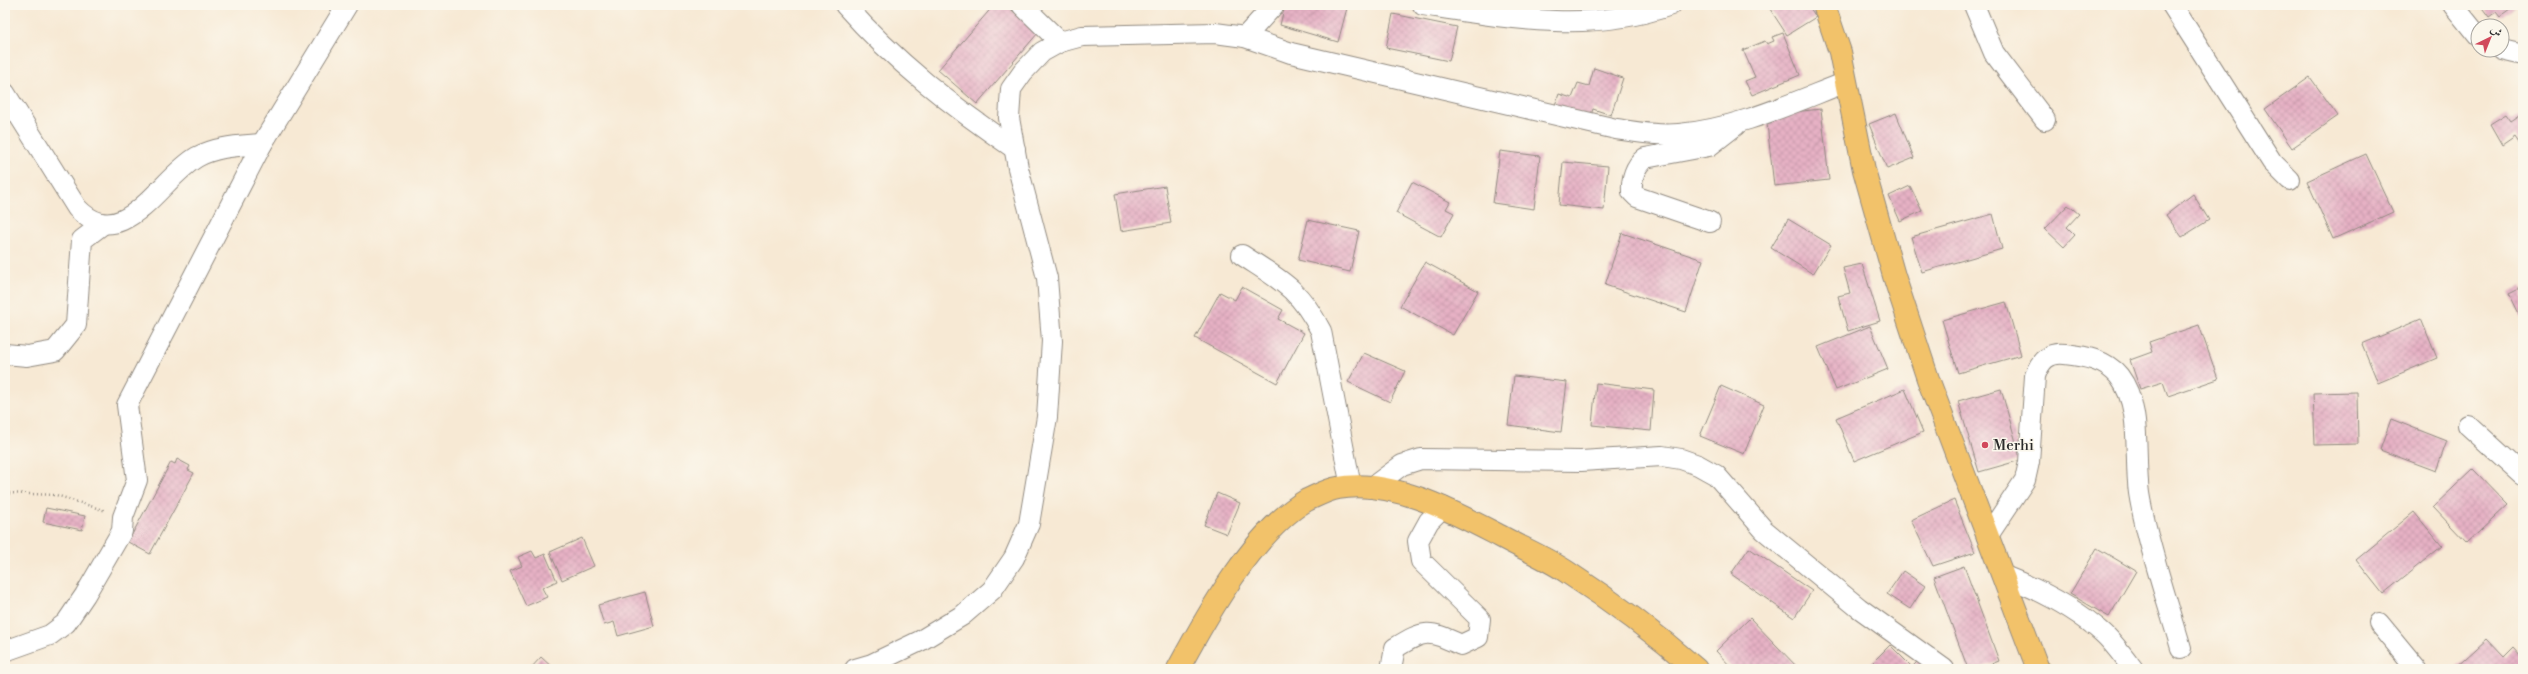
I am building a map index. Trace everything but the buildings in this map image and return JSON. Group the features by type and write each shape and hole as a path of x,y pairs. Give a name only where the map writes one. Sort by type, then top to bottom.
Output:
{"main road":[{"path":"1824,5 1840,52 1844,83 1864,170 1894,276 1928,379 2038,669"},
{"path":"1178,669 1234,577 1257,546 1280,521 1307,500 1338,488 1361,488 1408,494 1443,506 1566,571 1657,635 1696,669"}],"street":[{"path":"5,651 50,635 66,623 85,595 122,531 123,516 137,480 127,405 262,144 347,5"},
{"path":"845,5 870,33 917,76 964,114 1015,149"},
{"path":"1022,5 1060,42"},
{"path":"1245,37 1274,5"},
{"path":"1423,5 1552,22 1597,21 1630,18 1672,5"},
{"path":"1974,5 1994,53 2045,120"},
{"path":"2172,5 2272,162 2290,180"},
{"path":"2453,5 2470,26"},
{"path":"855,669 872,664 920,641 963,615 992,590 1014,558 1029,524 1047,417 1052,342 1051,310 1047,278 1015,149 1009,118 1011,89 1042,52 1060,42 1082,36 1127,34 1215,34 1245,37 1290,53 1616,129 1645,134 1679,134 1706,130 1745,120 1844,83"},
{"path":"2510,52 2523,55"},
{"path":"5,93 77,208 93,221 103,224 114,224 132,215 196,158 219,149 262,144"},
{"path":"1710,222 1637,197 1632,192 1633,178 1638,163 1645,158 1709,146 1745,120"},
{"path":"5,354 27,356 55,351 76,325 82,240 103,224"},
{"path":"1242,255 1293,289 1310,308 1321,331 1361,488 1402,465 1421,459 1581,461 1662,456 1680,459 1698,465 1716,475 1764,530 1858,608 1944,669"},
{"path":"1987,537 2025,480 2029,462 2035,376 2038,366 2044,358 2056,353 2085,356 2105,364 2118,375 2127,390 2134,417 2138,484 2144,515 2181,648"},
{"path":"2468,425 2523,475"},
{"path":"1391,669 1395,648 1419,634 1436,633 1461,645 1478,637 1480,619 1421,561 1418,541 1429,521 1443,506"},
{"path":"2002,575 2038,589 2075,612 2104,634 2133,669"},
{"path":"2379,623 2417,669"}],"path":[{"path":"5,493 56,495 123,516"}],"place":[{"name":"Merhi","path":"1985,445"}]}
